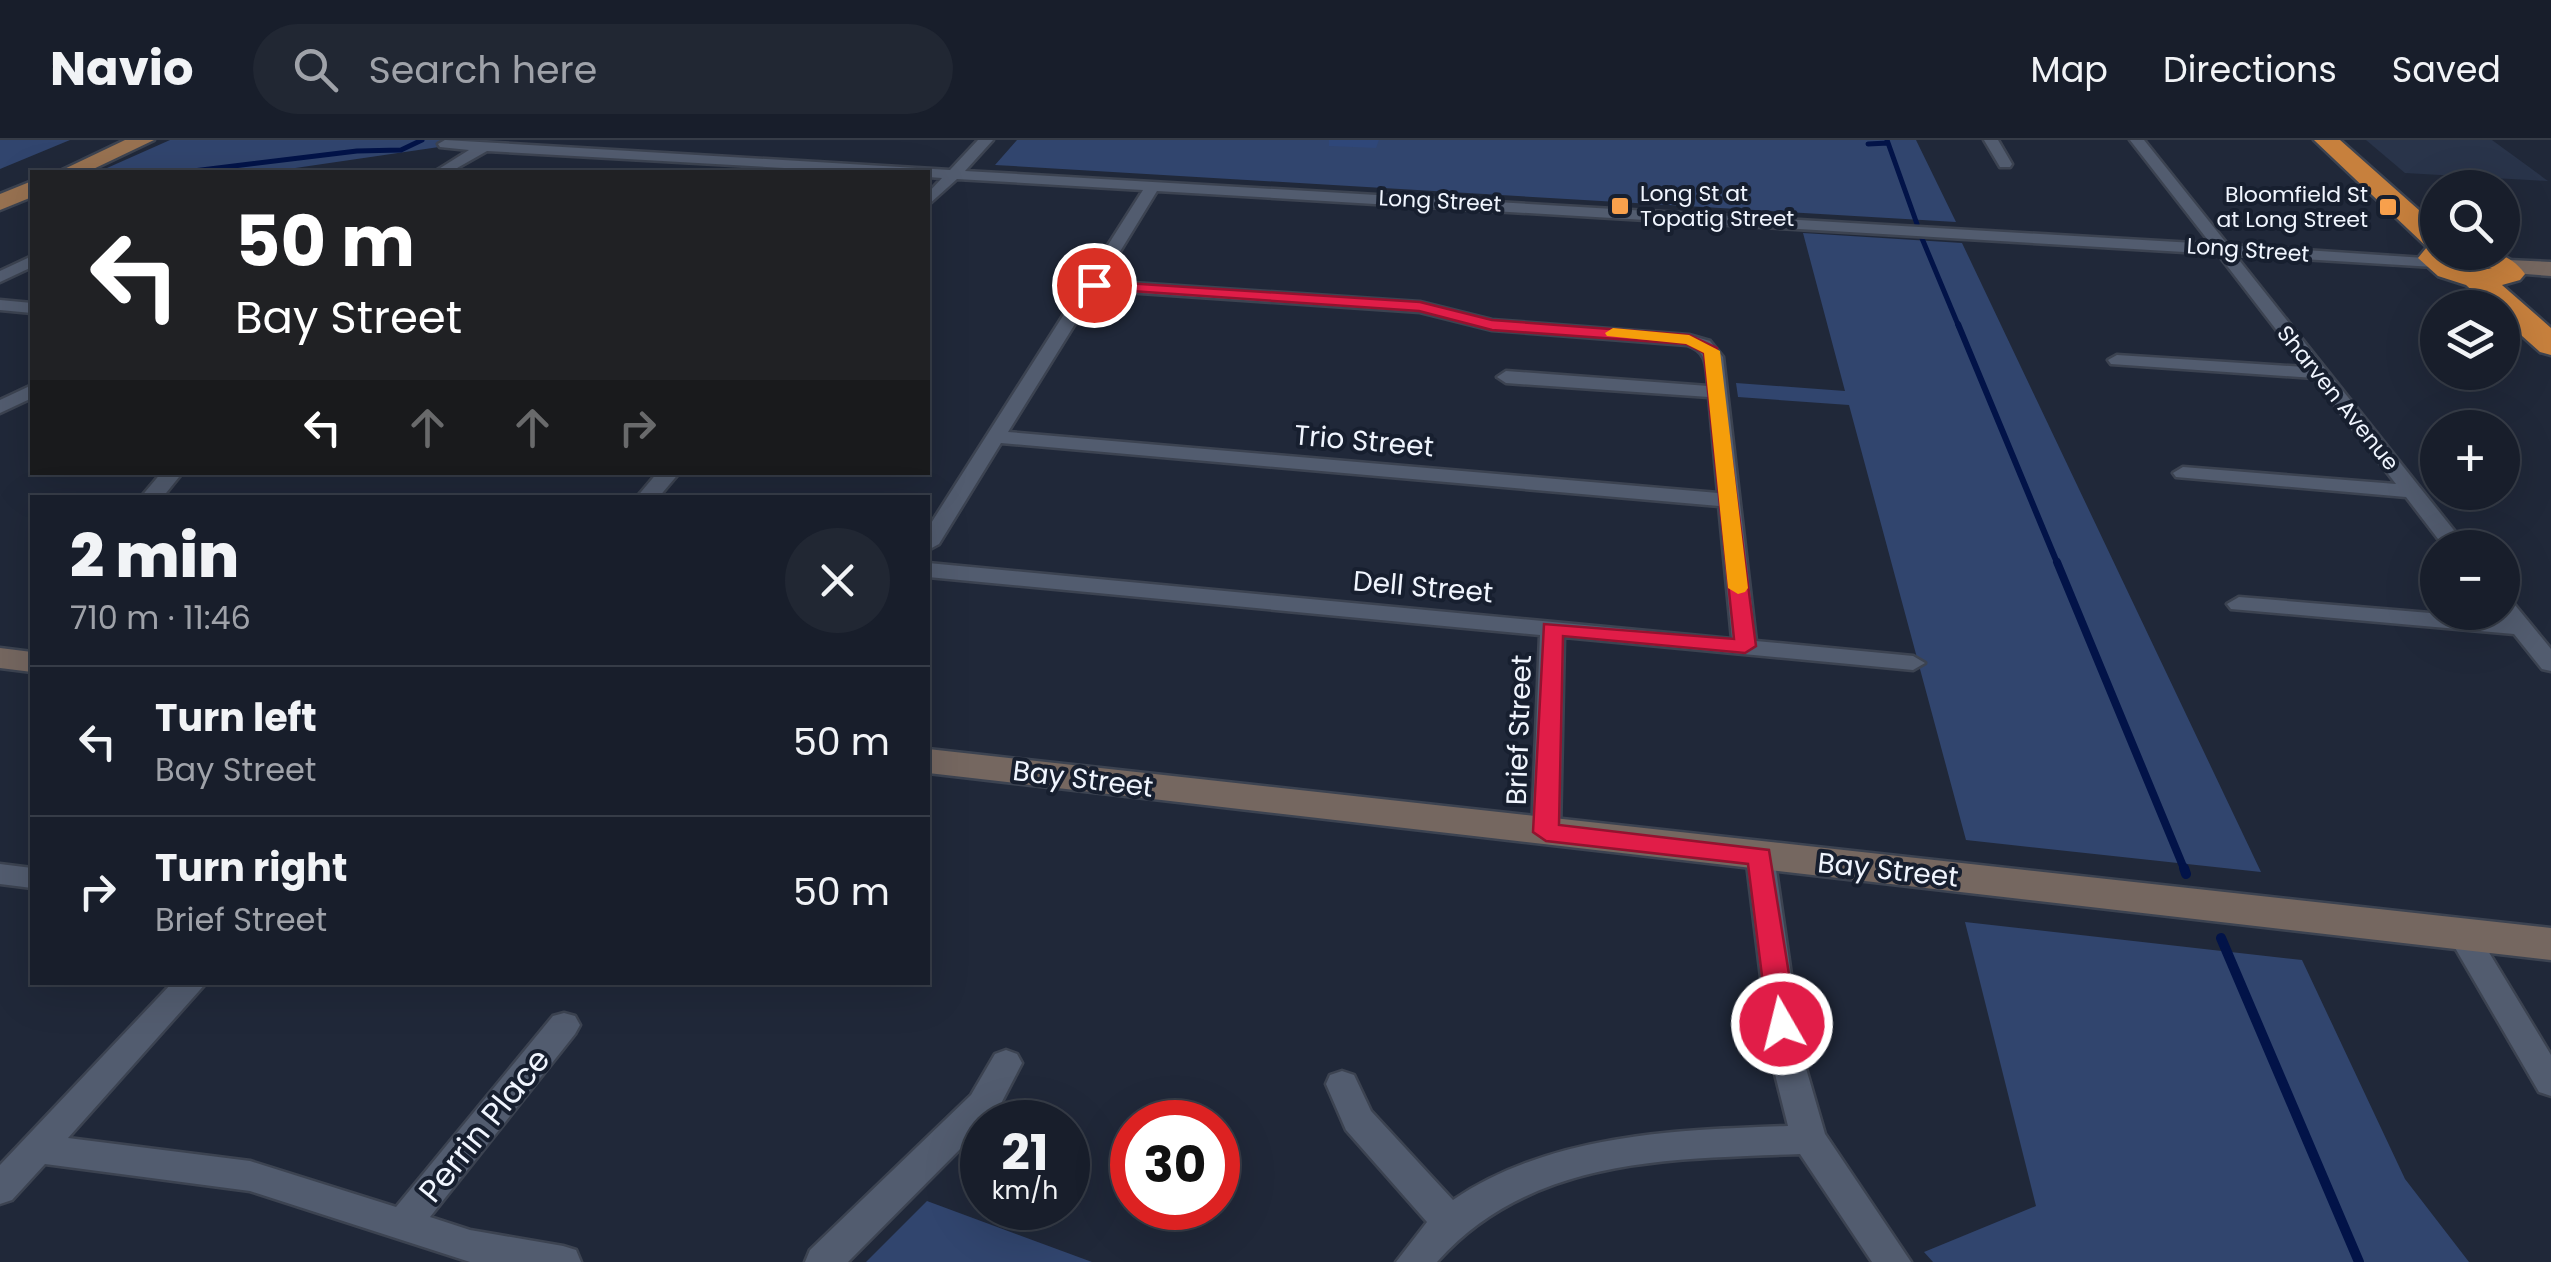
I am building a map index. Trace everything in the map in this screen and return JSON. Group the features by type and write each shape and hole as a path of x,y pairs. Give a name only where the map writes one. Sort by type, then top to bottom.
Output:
{"highway":[{"path":"2326,140 2420,235"},
{"path":"2348,140 2420,207"},
{"path":"2487,270 2551,346"},
{"path":"2489,270 2551,324"}],"main road":[{"path":"74,170 143,140"},
{"path":"0,203 30,189"}],"street":[{"path":"930,199 986,140"},
{"path":"1992,140 2005,164"},
{"name":"Sharven Avenue","path":"2137,140 2443,530"},
{"name":"Long Street","path":"446,144 902,170"},
{"path":"444,170 486,146"},
{"name":"Long Street","path":"930,172 2220,248 2420,252"},
{"path":"930,541 1154,184"},
{"path":"0,277 30,262"},
{"path":"2520,266 2551,269"},
{"path":"1094,285 1420,307 1492,325 1689,340 1712,351 1745,646"},
{"path":"0,306 30,308"},
{"path":"2117,360 2318,373"},
{"path":"1506,377 1716,392"},
{"path":"0,407 30,392"},
{"name":"Trio Street","path":"996,437 1728,500"},
{"path":"2183,473 2412,491"},
{"path":"153,495 171,475"},
{"path":"649,495 667,475"},
{"name":"Dell Street","path":"930,570 1913,663"},
{"path":"2239,604 2522,628"},
{"path":"2520,626 2551,664"},
{"name":"Brief Street","path":"1546,832 1552,629"},
{"path":"0,658 30,662"},
{"name":"Bay Street","path":"930,761 2551,944"},
{"path":"1760,856 1787,1058 1808,1139 1892,1262"},
{"path":"0,874 30,878"},
{"path":"2462,934 2551,1083"},
{"path":"0,1189 189,985"},
{"name":"Perrin Place","path":"403,1225 564,1025"},
{"path":"823,1262 983,1105 1006,1062"},
{"path":"1342,1084 1358,1120 1450,1222"},
{"path":"1414,1262 1450,1222 1514,1182 1577,1160 1659,1146 1808,1139"},
{"path":"39,1149 250,1176 470,1246 563,1262"}],"shaded area":[{"path":"0,140 70,140 0,169"},
{"path":"170,140 453,140 439,147 282,170 102,170"},
{"path":"1017,140 1916,140 1956,222 995,165"},
{"path":"2366,140 2492,140 2548,181 2520,179 2520,170 2405,173"},
{"path":"1803,233 1962,243 2261,872 1966,840 1849,405 1738,397 1736,383 1845,391"},
{"path":"1965,922 2302,960 2405,1179 2469,1262 1933,1262 1924,1252 2036,1206"},
{"path":"927,1201 960,1213 960,1230 1005,1230 1092,1262 866,1262"}],"waterway":[{"path":"201,170 357,151 401,150 422,140"},
{"path":"1887,140 1917,224"},
{"path":"1868,144 1888,143"},
{"path":"1921,236 1959,327"},
{"path":"1958,324 2058,565"},
{"path":"2057,562 2185,871"},
{"path":"2221,938 2359,1262"}],"slow traffic":[{"path":"1613,333 1689,340 1712,351 1738,588"}],"place":[{"name":"Long St at Topatig Street","path":"1620,206"},
{"name":"Bloomfield St at Long Street","path":"2388,207"}],"route":[{"path":"1094,285 1420,307 1492,325 1672,337 1704,344 1712,351 1745,646 1552,629 1546,832 1760,856 1782,1024"}]}
